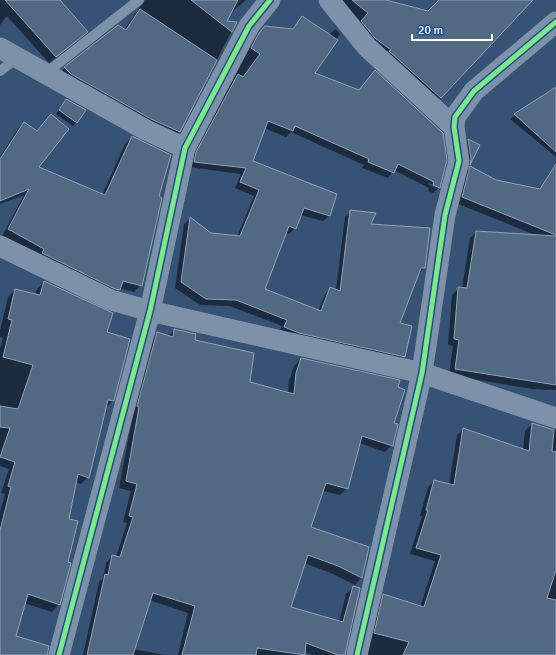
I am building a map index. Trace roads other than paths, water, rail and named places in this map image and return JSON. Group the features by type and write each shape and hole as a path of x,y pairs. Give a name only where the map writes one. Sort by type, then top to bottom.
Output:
{"street":[{"path":"59,655 150,311 185,148 249,26 270,0"},
{"path":"329,0 367,47 454,127"},
{"path":"357,655 422,373 445,215 459,161 454,127 455,117 474,91 556,22"},
{"path":"9,53 146,130 185,148"},
{"path":"0,246 112,300 150,311 422,373 556,418"}],"lane":[{"path":"46,73 139,0"},
{"path":"0,71 9,53"}]}
